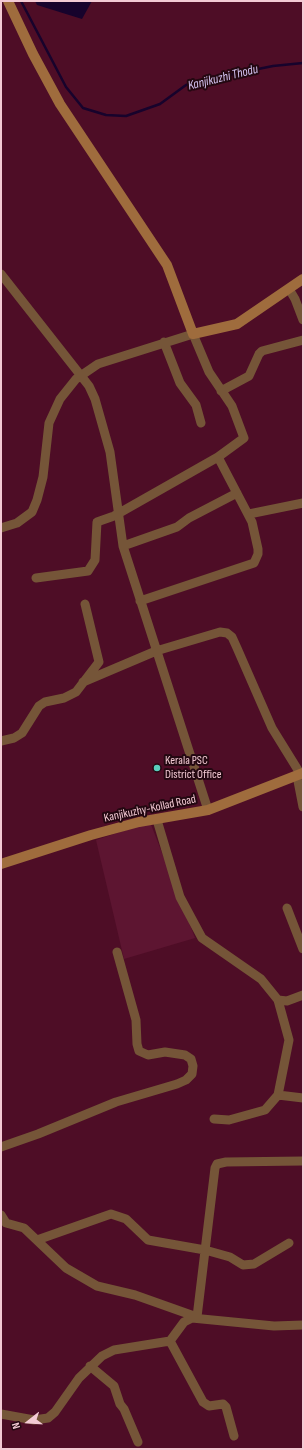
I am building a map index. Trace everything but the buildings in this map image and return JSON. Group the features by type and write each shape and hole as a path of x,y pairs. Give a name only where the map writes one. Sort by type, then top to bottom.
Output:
{"street":[{"path":"8,1 33,54 60,104 167,265 209,372 232,406 244,438 218,458 118,513 97,522 94,560 88,571 36,578"},
{"path":"1,274 80,376 95,399 106,434 116,487 123,546 208,810"},
{"path":"1,528 17,523 32,512 37,500 42,477 50,423 65,390 80,376 98,364 164,342 236,324 303,279"},
{"path":"289,289 303,320"},
{"path":"221,391 249,376 262,351 303,340"},
{"path":"164,342 180,384 196,405 202,422"},
{"path":"140,601 254,563 258,549 249,514 218,458"},
{"path":"123,546 177,527 189,518 237,493"},
{"path":"249,514 303,503"},
{"path":"1,741 14,738 22,733 39,706 45,702 64,698 76,692 99,662 85,604"},
{"path":"83,682 156,651 220,632 227,633 232,637 272,728 300,775 303,807"},
{"name":"Kanjikuzhy-Kollad Road","path":"1,864 91,835 139,822 208,810 300,775"},
{"path":"156,820 180,897 199,934 208,944 261,978 278,1000 289,1040 278,1095 265,1110 229,1120 214,1118"},
{"path":"287,908 303,949"},
{"path":"1,1147 38,1134 116,1102 177,1084 186,1080 192,1074 193,1066 190,1059 185,1055 164,1052 148,1056 139,1051 137,1044 136,1020 117,952"},
{"path":"278,1000 287,1001 303,995"},
{"path":"278,1095 303,1098"},
{"path":"197,1317 215,1168 217,1164 226,1162 303,1161"},
{"path":"37,1240 111,1214 126,1220 148,1240 205,1250 230,1258 243,1265 254,1264 289,1243"},
{"path":"1,1215 6,1223 24,1228 66,1268 97,1286 135,1295 197,1317 274,1326 303,1325"},
{"path":"1,1414 34,1420 48,1418 79,1378 102,1356 114,1350 170,1341 184,1322 197,1317"},
{"path":"170,1341 203,1402 209,1406 223,1404 226,1407 234,1436"},
{"path":"90,1366 114,1386 120,1404 124,1409 138,1442"}],"shaded area":[{"path":"35,1 92,1 82,19 37,5"},
{"path":"150,822 195,938 124,959 96,840"}],"waterway":[{"name":"Kanjikuzhi Thodu","path":"21,1 66,87 83,108 106,115 126,116 160,104 186,85 204,80 273,66 303,63"}],"place":[{"name":"Kerala PSC District Office","path":"157,768"}]}
